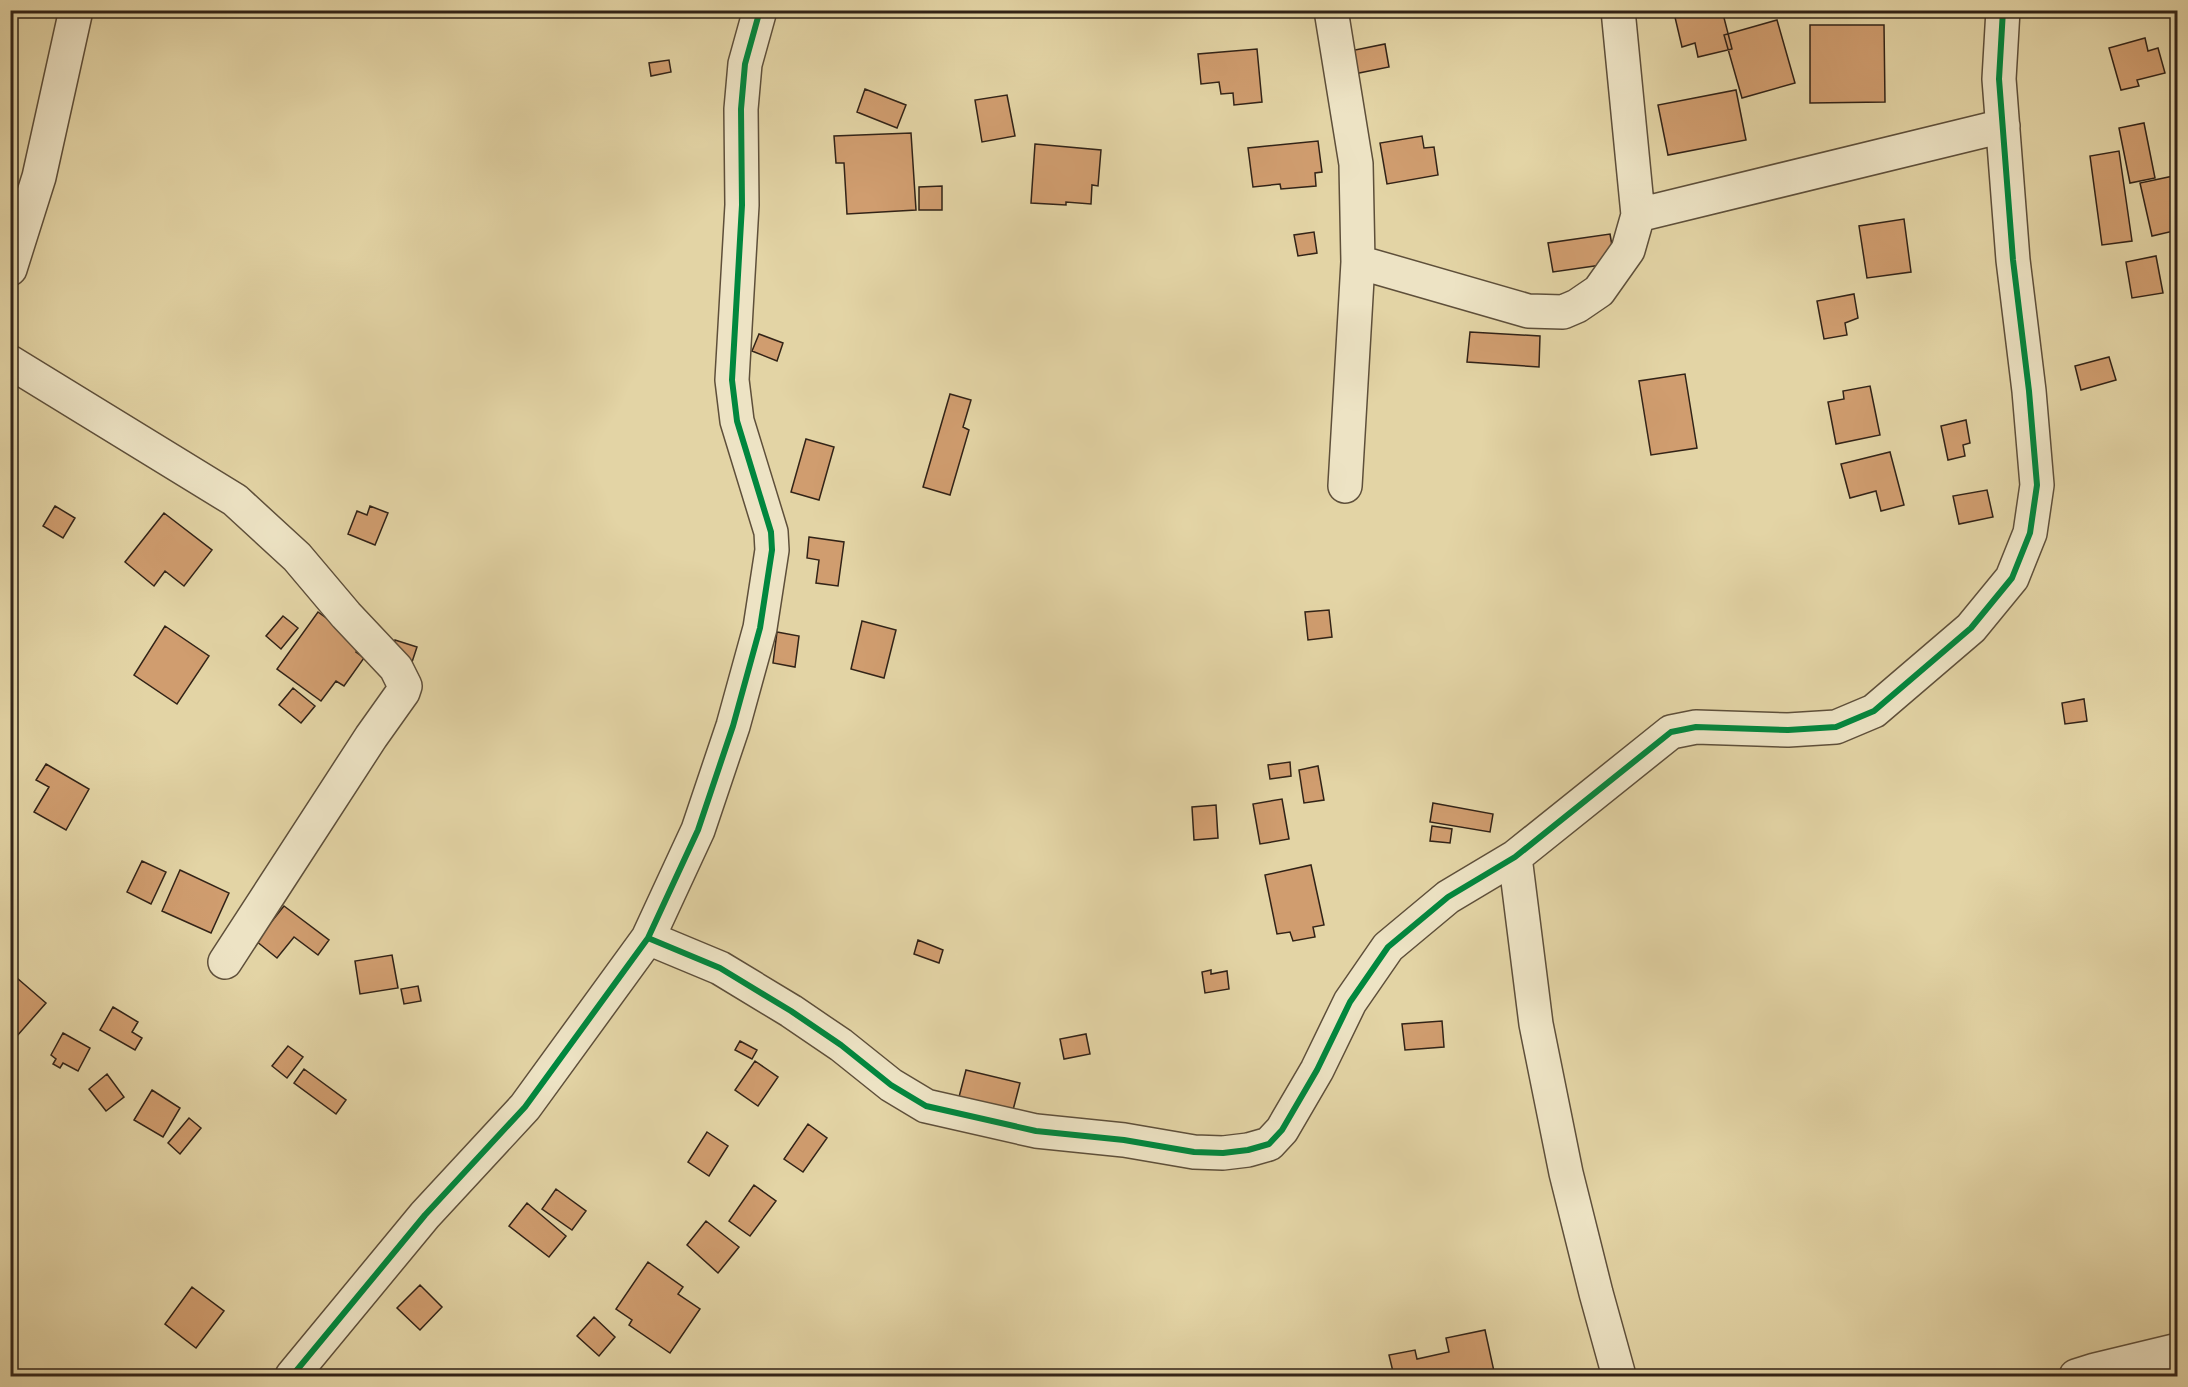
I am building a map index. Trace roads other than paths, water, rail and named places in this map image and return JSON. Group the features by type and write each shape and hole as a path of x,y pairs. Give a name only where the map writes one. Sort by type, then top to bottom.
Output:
{"street":[{"path":"10,269 39,177 76,10"},
{"path":"292,1377 425,1215 525,1107 648,938 698,830 733,726 760,628 772,550 771,532 737,421 732,380 742,205 741,110 745,64 760,10"},
{"path":"1331,10 1356,164 1358,262 1345,486"},
{"path":"1358,262 1528,311 1563,312 1577,306 1599,291 1628,250 1638,215 1618,10"},
{"path":"648,938 720,968 791,1011 841,1045 891,1085 926,1106 1036,1131 1124,1140 1194,1152 1223,1153 1248,1150 1269,1144 1282,1130 1317,1070 1350,1002 1388,947 1448,897 1515,857 1671,732 1696,727 1788,729 1836,727 1874,711 1971,628 2012,579 2030,533 2037,485 2029,392 2013,260 1999,79 2004,10"},
{"path":"1638,215 2003,126"},
{"path":"10,362 235,500 297,557 346,615 396,668 405,686 225,962"},
{"path":"1515,857 1538,1035 1566,1173 1620,1377"},
{"path":"2076,1377 2095,1370 2178,1350"}]}
